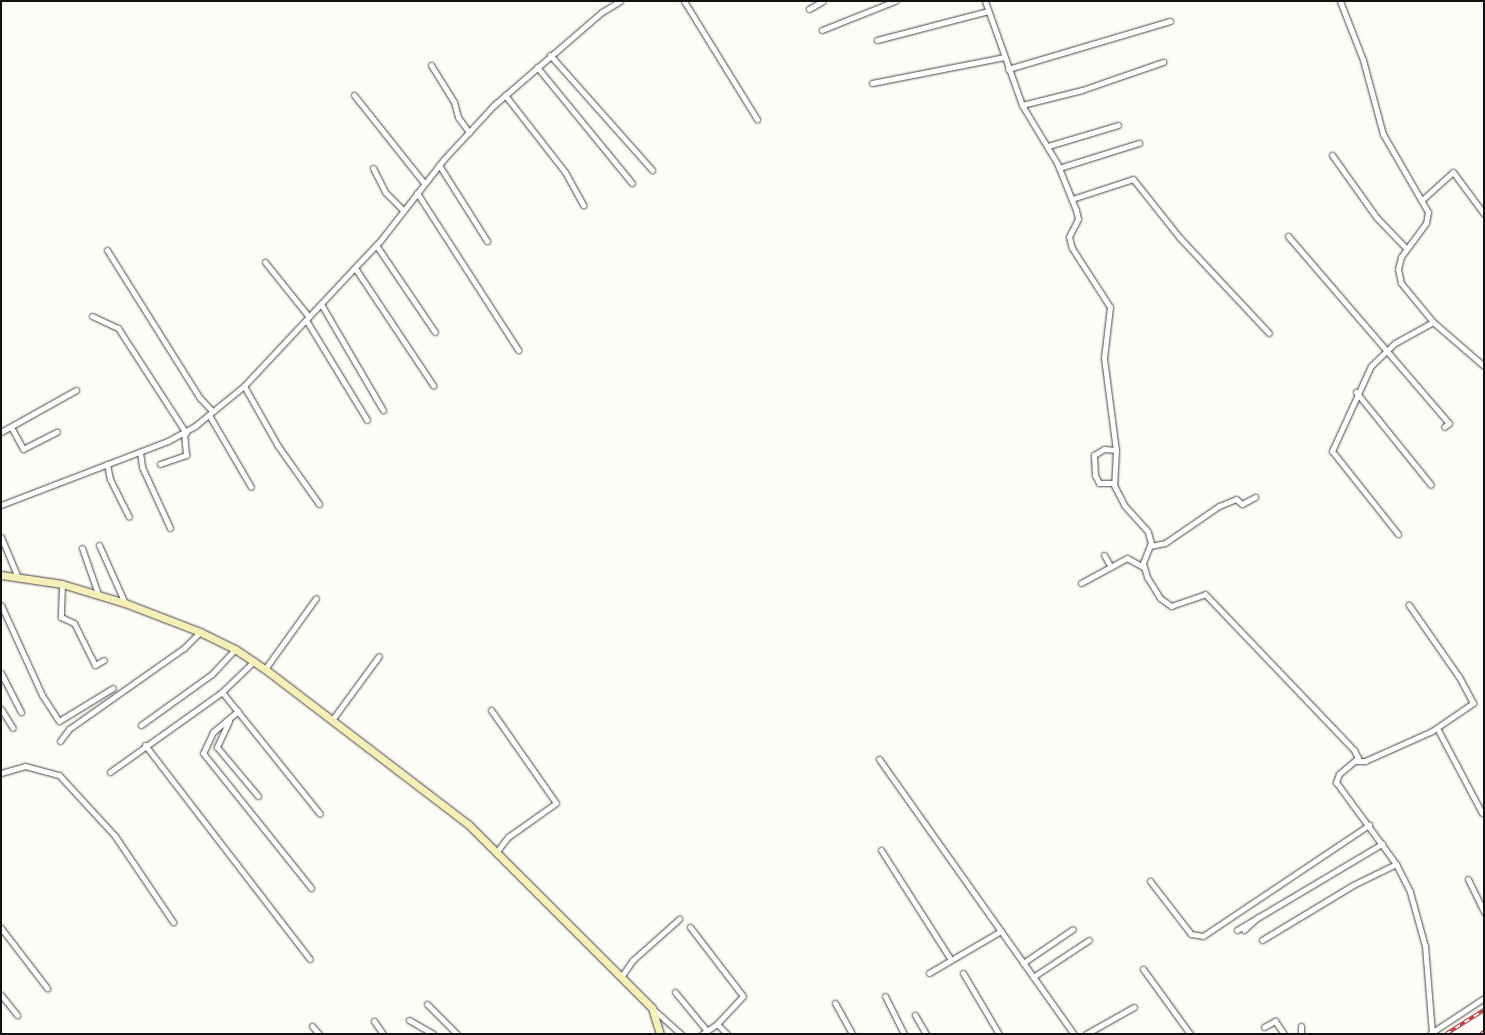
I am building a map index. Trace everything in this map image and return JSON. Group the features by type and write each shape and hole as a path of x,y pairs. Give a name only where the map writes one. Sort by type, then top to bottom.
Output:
{"main road":[{"path":"1,575 17,575 62,584 125,603 200,632 235,649 266,669 468,824 652,1008 660,1034"}],"street":[{"path":"1,505 185,433 211,413 244,386 355,268 376,245 439,165 505,95 550,55 620,1"},
{"path":"684,1 757,119"},
{"path":"809,9 823,1"},
{"path":"822,30 895,1"},
{"path":"985,1 1022,105 1048,146 1072,198 1078,219 1069,237 1072,248 1104,295 1111,312 1104,358 1116,450 1114,483 1124,505 1146,528 1150,546 1144,567"},
{"path":"1340,1 1362,60 1383,134 1400,166 1423,199 1428,220 1406,248 1398,269 1401,282 1432,322 1484,366"},
{"path":"877,40 988,11"},
{"path":"1008,70 1170,21"},
{"path":"550,55 652,170"},
{"path":"872,84 1004,57"},
{"path":"1022,105 1082,90 1162,62"},
{"path":"431,65 454,102 458,117 469,132"},
{"path":"537,67 632,183"},
{"path":"354,95 424,183"},
{"path":"505,95 564,172 583,205"},
{"path":"1048,146 1118,125"},
{"path":"1059,168 1139,143"},
{"path":"1332,155 1377,218 1406,248"},
{"path":"439,165 487,241"},
{"path":"373,168 385,192 403,210"},
{"path":"1423,199 1453,172 1484,214"},
{"path":"1072,198 1133,178 1180,238 1269,333"},
{"path":"417,193 518,350"},
{"path":"1288,236 1449,423 1444,427"},
{"path":"376,245 435,332"},
{"path":"107,250 211,413 250,487"},
{"path":"265,262 308,318 367,420"},
{"path":"355,268 433,385"},
{"path":"321,304 382,410"},
{"path":"92,316 118,328 185,433 186,455 160,464"},
{"path":"1398,534 1332,451 1356,392 1371,366 1394,343 1432,322"},
{"path":"244,386 278,446 319,504"},
{"path":"1,424 3,431 76,390"},
{"path":"1356,392 1431,485"},
{"path":"11,427 24,448 57,432"},
{"path":"1114,483 1099,483 1095,475 1094,455 1104,448 1116,450"},
{"path":"140,452 142,467 170,528"},
{"path":"106,464 110,479 129,517"},
{"path":"1150,546 1165,543 1219,506 1236,499 1242,504 1256,496"},
{"path":"1,537 17,575"},
{"path":"99,545 125,603"},
{"path":"82,548 98,594"},
{"path":"1104,555 1111,567"},
{"path":"1081,583 1127,558 1144,567 1155,590 1167,604 1181,604 1200,593 1208,597 1344,737 1357,755 1356,761"},
{"path":"62,584 61,617 74,623 95,665 104,660"},
{"path":"266,669 316,598"},
{"path":"1,605 42,695 58,721 112,688"},
{"path":"1409,605 1473,703 1437,728 1365,761 1356,761 1340,774 1336,782 1396,864 1423,932 1431,1033 1484,998"},
{"path":"60,741 69,729 184,648 200,632"},
{"path":"141,725 212,674 235,649"},
{"path":"332,720 379,656"},
{"path":"110,772 145,745 222,692 254,661"},
{"path":"1,673 22,712"},
{"path":"222,692 320,814"},
{"path":"1,709 13,728"},
{"path":"491,710 556,803 508,838 497,851"},
{"path":"238,711 230,721 217,747 258,796"},
{"path":"230,721 213,732 203,753 311,888"},
{"path":"1437,728 1482,813"},
{"path":"145,745 310,960"},
{"path":"879,759 1074,1034"},
{"path":"1,774 25,766 59,775 115,836 173,922"},
{"path":"1150,881 1191,934 1203,936 1369,825"},
{"path":"1237,930 1382,844"},
{"path":"881,850 952,960"},
{"path":"1262,940 1353,886 1396,864"},
{"path":"1468,879 1484,912"},
{"path":"1244,930 1258,917"},
{"path":"621,977 633,960 678,919"},
{"path":"675,992 705,1032 718,1024 743,999 742,993 690,927"},
{"path":"1,928 47,988"},
{"path":"1023,963 1073,929"},
{"path":"929,973 1001,931"},
{"path":"1033,977 1089,940"},
{"path":"1143,969 1190,1034"},
{"path":"963,973 999,1034"},
{"path":"1,995 17,1015"},
{"path":"885,996 904,1034"},
{"path":"835,1003 852,1034"},
{"path":"427,1004 457,1034"},
{"path":"1086,1034 1134,1007"},
{"path":"652,1008 681,1034"},
{"path":"915,1015 926,1034"},
{"path":"410,1020 433,1034"},
{"path":"374,1021 383,1034"},
{"path":"1264,1026 1275,1021 1284,1034"},
{"path":"718,1024 727,1034"},
{"path":"312,1026 320,1034"},
{"path":"1301,1026 1301,1034"}],"railway":[{"path":"1446,1034 1484,1010"}]}
